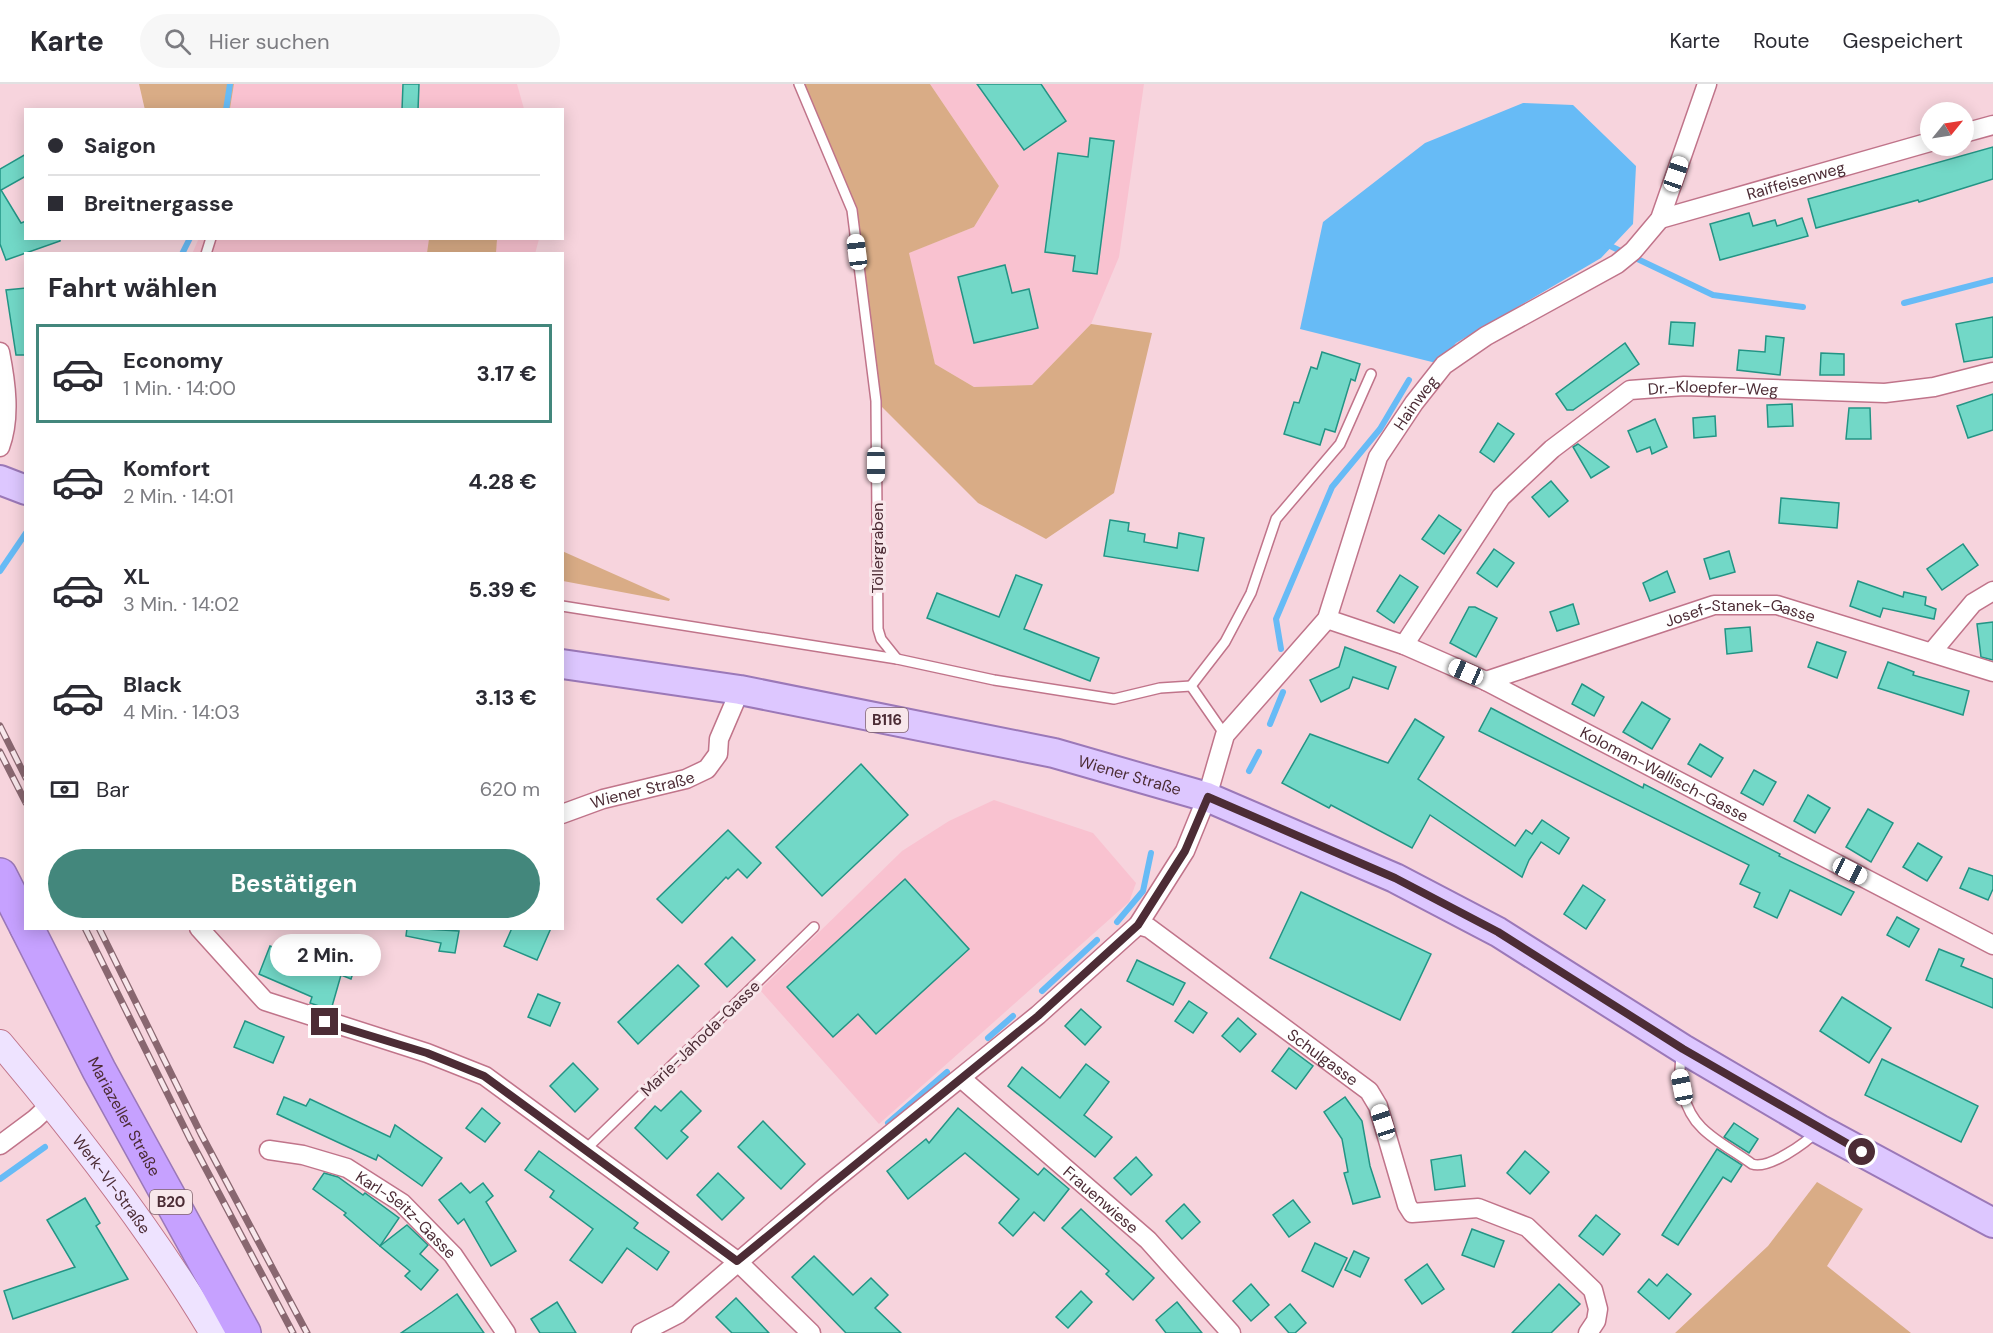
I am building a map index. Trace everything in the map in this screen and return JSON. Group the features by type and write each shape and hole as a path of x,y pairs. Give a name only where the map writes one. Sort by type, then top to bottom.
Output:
{"highway":[{"name":"Mariazeller Straße","path":"0,875 24,923"},
{"name":"Mariazeller Straße","path":"28,930 99,1070 244,1333"}],"main road":[{"path":"0,480 24,489"},
{"name":"Wiener Straße","path":"564,664 740,690 1053,753 1208,797 1395,878 1467,916 1531,952 1683,1049 1820,1129 1993,1223"},
{"name":"Werk-VI-Straße","path":"0,1043 51,1104 179,1276 213,1333"}],"street":[{"name":"Hainweg","path":"640,1333 678,1314 737,1261 1038,1016 1138,925 1185,851 1208,797 1226,735 1327,620 1378,457 1414,403 1444,365 1486,336 1617,264 1633,251 1660,219 1707,84"},
{"path":"1974,130 1993,124"},
{"name":"Raiffeisenweg","path":"1660,219 1920,145"},
{"path":"0,355 5,376 5,433 0,447"},
{"name":"Dr.-Kloepfer-Weg","path":"1404,645 1502,497 1552,449 1630,390 1684,386 1885,393 1934,387 1993,372"},
{"path":"1932,652 1973,603 1993,591"},
{"name":"Josef-Stanek-Gasse","path":"1486,681 1714,605 1777,605 1993,672"},
{"name":"Koloman-Wallisch-Gasse","path":"1327,620 1404,645 1486,681 1993,945"},
{"name":"Wiener Straße","path":"564,813 603,799 686,779 707,770 718,754 719,740 740,690"},
{"name":"Schulgasse","path":"1138,925 1149,928 1355,1078 1369,1091 1378,1106 1407,1205 1412,1213 1478,1208 1527,1227 1593,1290 1598,1309 1596,1321 1588,1333"},
{"path":"202,930 265,1001 427,1053 484,1076 587,1148 737,1261 811,1333"},
{"name":"Frauenwiese","path":"962,1078 1148,1240 1232,1333"},
{"path":"0,1144 35,1119 51,1104"},
{"name":"Karl-Seitz-Gasse","path":"269,1150 303,1155 347,1168 402,1203 453,1255 506,1333"}],"lane":[{"name":"Töllergraben","path":"799,84 852,210 876,401 878,629 881,639 897,659"},
{"path":"564,606 897,659 994,680 1114,699 1160,688 1191,686 1225,642 1251,593 1276,519 1340,444 1371,374"},
{"path":"1191,686 1226,735"},
{"name":"Marie-Jahoda-Gasse","path":"587,1148 814,927"},
{"path":"1683,1049 1678,1069 1682,1087 1699,1125 1752,1164 1760,1166 1768,1163 1806,1143 1820,1129"}],"shaded area":[{"path":"139,84 234,84 230,108 145,108"},
{"path":"234,84 517,84 524,108 230,108"},
{"path":"799,84 930,84 999,186 974,227 909,253 935,364 974,387 1032,385 1091,324 1152,333 1114,493 1046,539 978,503 876,401 852,210"},
{"path":"930,84 1144,84 1119,257 1091,324 1032,385 974,387 935,364 908,253 974,227 999,186"},
{"path":"198,240 539,240 536,252 193,252"},
{"path":"429,240 497,240 496,252 427,252"},
{"path":"564,552 670,599 669,601 564,581"},
{"path":"994,800 1093,833 1136,883 1129,902 879,1124 760,990 902,851 949,821"},
{"path":"1817,1182 1863,1209 1827,1266 1911,1333 1675,1333 1768,1246"}],"water":[{"path":"1523,103 1573,105 1636,166 1633,224 1601,258 1456,343 1440,364 1300,329 1323,222 1425,143"}],"building":[{"path":"403,84 419,84 418,108 402,108"},
{"path":"977,84 1041,84 1066,121 1024,150"},
{"path":"1090,138 1114,141 1097,274 1073,271 1075,256 1045,252 1058,153 1088,157"},
{"path":"1993,147 1993,179 1919,202 1918,200 1816,228 1808,199 1961,156 1974,156 1974,152"},
{"path":"24,155 24,177 1,190 21,223 24,222 24,240 60,241 6,260 0,244 0,169"},
{"path":"1749,213 1753,226 1775,220 1777,226 1802,218 1808,236 1720,260 1710,224"},
{"path":"1005,265 1012,293 1029,289 1038,328 974,343 958,277"},
{"path":"24,288 24,355 16,355 6,290"},
{"path":"1993,317 1993,357 1964,362 1956,324"},
{"path":"1671,322 1695,323 1693,346 1669,344"},
{"path":"1766,336 1784,338 1780,375 1737,370 1739,350 1765,352"},
{"path":"1625,343 1639,364 1573,410 1567,410 1556,394"},
{"path":"1322,352 1360,364 1355,381 1351,379 1335,432 1325,429 1320,445 1284,434 1294,402 1299,403 1311,367 1317,369"},
{"path":"1821,353 1844,354 1844,375 1820,375"},
{"path":"1993,394 1993,430 1968,438 1957,406"},
{"path":"1792,404 1793,426 1768,427 1767,405"},
{"path":"1849,408 1870,408 1871,439 1846,439"},
{"path":"1715,416 1716,436 1694,438 1693,418"},
{"path":"1655,419 1667,447 1652,454 1650,447 1637,452 1628,431"},
{"path":"1498,423 1514,434 1494,462 1480,452"},
{"path":"1578,444 1609,467 1591,478 1573,447"},
{"path":"1551,481 1568,501 1549,517 1532,497"},
{"path":"1781,498 1839,503 1837,528 1779,523"},
{"path":"1439,515 1461,530 1444,554 1422,539"},
{"path":"1110,520 1129,523 1128,531 1145,534 1144,542 1177,548 1179,533 1204,538 1198,571 1104,556"},
{"path":"1963,544 1978,565 1942,590 1927,569"},
{"path":"1494,549 1514,563 1497,587 1477,573"},
{"path":"1729,551 1735,572 1710,579 1704,559"},
{"path":"1667,571 1675,592 1650,601 1643,583"},
{"path":"1016,575 1042,585 1024,629 1099,658 1090,681 927,618 937,593 999,617"},
{"path":"1400,575 1418,587 1394,623 1377,611"},
{"path":"1858,581 1903,597 1904,592 1926,597 1925,605 1936,609 1934,619 1883,608 1880,617 1850,606"},
{"path":"1573,604 1579,624 1557,631 1550,612"},
{"path":"1469,607 1475,607 1497,618 1476,657 1450,643"},
{"path":"1993,622 1993,660 1981,657 1977,624"},
{"path":"1750,627 1752,651 1727,654 1725,629"},
{"path":"1817,642 1846,652 1837,678 1808,667"},
{"path":"1345,647 1396,667 1388,689 1353,677 1349,688 1321,702 1310,680 1339,667"},
{"path":"1888,662 1914,672 1913,675 1969,691 1963,715 1878,688"},
{"path":"1582,684 1604,697 1594,716 1572,704"},
{"path":"1642,702 1670,719 1652,749 1623,732"},
{"path":"1491,708 1643,788 1644,784 1780,854 1779,856 1854,892 1841,915 1790,890 1777,918 1754,907 1760,893 1740,884 1749,865 1479,731"},
{"path":"1415,719 1444,737 1418,779 1515,846 1526,830 1532,834 1542,820 1569,838 1559,854 1541,842 1529,860 1522,877 1430,815 1412,848 1331,805 1329,808 1282,783 1310,734 1388,763"},
{"path":"1700,744 1723,758 1711,777 1688,764"},
{"path":"861,764 908,815 822,896 776,847"},
{"path":"1754,770 1776,782 1763,805 1741,793"},
{"path":"1808,795 1830,808 1815,833 1794,821"},
{"path":"1868,809 1893,823 1871,862 1846,847"},
{"path":"728,830 761,863 747,878 738,869 728,879 726,877 682,923 657,899"},
{"path":"1918,843 1942,857 1927,881 1903,867"},
{"path":"1969,868 1993,876 1993,889 1988,900 1960,888"},
{"path":"905,879 969,949 876,1034 858,1014 833,1037 787,987"},
{"path":"1583,885 1605,900 1586,929 1564,914"},
{"path":"1301,892 1431,954 1400,1020 1270,958"},
{"path":"1897,917 1919,929 1909,947 1887,935"},
{"path":"407,930 459,931 455,953 439,951 441,943 406,936"},
{"path":"511,930 550,930 537,960 504,946"},
{"path":"732,937 755,960 727,987 705,964"},
{"path":"270,946 325,969 333,948 358,958 351,979 341,975 331,1010 310,1003 312,997 259,974"},
{"path":"1939,949 1964,959 1961,966 1993,979 1993,1008 1926,980"},
{"path":"1137,960 1185,983 1173,1005 1127,981"},
{"path":"678,965 699,986 638,1044 618,1022"},
{"path":"538,994 560,1003 550,1026 528,1017"},
{"path":"1842,997 1891,1028 1869,1063 1820,1031"},
{"path":"1189,1001 1207,1013 1193,1033 1175,1021"},
{"path":"1081,1009 1101,1027 1085,1045 1065,1026"},
{"path":"1238,1018 1256,1034 1240,1052 1222,1036"},
{"path":"245,1021 284,1037 273,1063 234,1047"},
{"path":"1289,1048 1313,1066 1296,1089 1272,1071"},
{"path":"1882,1059 1978,1106 1961,1142 1865,1095"},
{"path":"573,1063 598,1089 575,1112 550,1086"},
{"path":"1086,1064 1109,1082 1084,1115 1112,1137 1095,1157 1008,1086 1022,1067 1060,1098"},
{"path":"681,1091 701,1111 681,1131 688,1137 667,1159 635,1128 655,1106 661,1111"},
{"path":"284,1097 306,1106 310,1099 390,1137 395,1125 442,1158 422,1186 378,1155 376,1160 277,1114"},
{"path":"1345,1097 1362,1121 1370,1166 1380,1197 1353,1204 1344,1173 1348,1172 1342,1139 1324,1112"},
{"path":"482,1108 500,1123 485,1142 466,1128"},
{"path":"958,1108 1038,1175 1044,1168 1069,1189 1044,1221 1034,1212 1013,1236 999,1223 1019,1199 965,1153 908,1199 887,1171 926,1139 929,1143"},
{"path":"763,1121 805,1164 781,1189 738,1147"},
{"path":"1734,1123 1758,1139 1749,1153 1724,1137"},
{"path":"1717,1149 1742,1165 1731,1182 1723,1177 1678,1245 1662,1235"},
{"path":"539,1151 638,1223 634,1228 669,1252 657,1270 627,1248 602,1283 570,1260 593,1229 550,1197 554,1191 525,1170"},
{"path":"1525,1151 1549,1172 1530,1194 1507,1173"},
{"path":"1461,1155 1465,1186 1435,1190 1431,1160"},
{"path":"1136,1157 1152,1175 1131,1195 1114,1178"},
{"path":"324,1173 338,1177 363,1195 365,1193 399,1218 380,1246 344,1215 346,1213 313,1189"},
{"path":"718,1173 744,1198 722,1220 697,1195"},
{"path":"461,1183 470,1193 483,1183 493,1196 486,1202 516,1251 491,1266 464,1219 458,1224 439,1200"},
{"path":"85,1198 100,1223 96,1226 128,1279 13,1319 4,1291 75,1267 47,1220"},
{"path":"1293,1200 1310,1222 1289,1237 1273,1215"},
{"path":"1184,1204 1200,1222 1182,1239 1166,1221"},
{"path":"1081,1209 1154,1278 1133,1300 1106,1274 1109,1271 1062,1228"},
{"path":"1596,1215 1620,1234 1603,1255 1579,1236"},
{"path":"407,1225 428,1245 420,1254 438,1270 421,1290 405,1276 410,1271 380,1246"},
{"path":"1472,1229 1504,1241 1494,1267 1462,1255"},
{"path":"1315,1243 1347,1258 1333,1287 1302,1271"},
{"path":"1354,1251 1369,1258 1360,1277 1345,1270"},
{"path":"814,1256 853,1295 871,1278 888,1295 875,1308 901,1333 846,1333 792,1277"},
{"path":"1427,1264 1444,1289 1422,1304 1405,1280"},
{"path":"1667,1274 1691,1294 1669,1319 1638,1292 1649,1279 1657,1286"},
{"path":"1251,1284 1269,1305 1251,1321 1233,1301"},
{"path":"1559,1284 1580,1304 1551,1333 1512,1333"},
{"path":"1081,1291 1092,1302 1068,1328 1056,1317"},
{"path":"457,1294 484,1333 401,1333 432,1312"},
{"path":"736,1298 769,1333 732,1333 716,1317"},
{"path":"557,1302 576,1333 540,1333 531,1319"},
{"path":"1177,1302 1202,1333 1166,1333 1156,1320"},
{"path":"1290,1304 1306,1323 1295,1333 1289,1333 1275,1317"}],"waterway":[{"path":"226,108 230,84"},
{"path":"183,252 189,240"},
{"path":"1606,244 1713,295 1803,307"},
{"path":"1904,303 1993,280"},
{"path":"1281,649 1276,619 1332,487 1380,429 1409,380"},
{"path":"0,571 24,536"},
{"path":"1270,724 1283,692"},
{"path":"1249,771 1259,752"},
{"path":"1117,922 1143,891 1151,853"},
{"path":"1042,991 1097,940"},
{"path":"988,1038 1013,1016"},
{"path":"888,1123 947,1072"},
{"path":"0,1179 45,1147"}],"railway":[{"path":"0,726 24,774"},
{"path":"0,752 24,799"},
{"path":"86,930 190,1139 293,1333"},
{"path":"100,930 201,1134 307,1333"}],"route":[{"path":"325,1022 427,1053 484,1076 587,1148 737,1261 1038,1016 1138,925 1162,892 1185,851 1208,797 1395,878 1498,932 1683,1049 1862,1152"}]}
